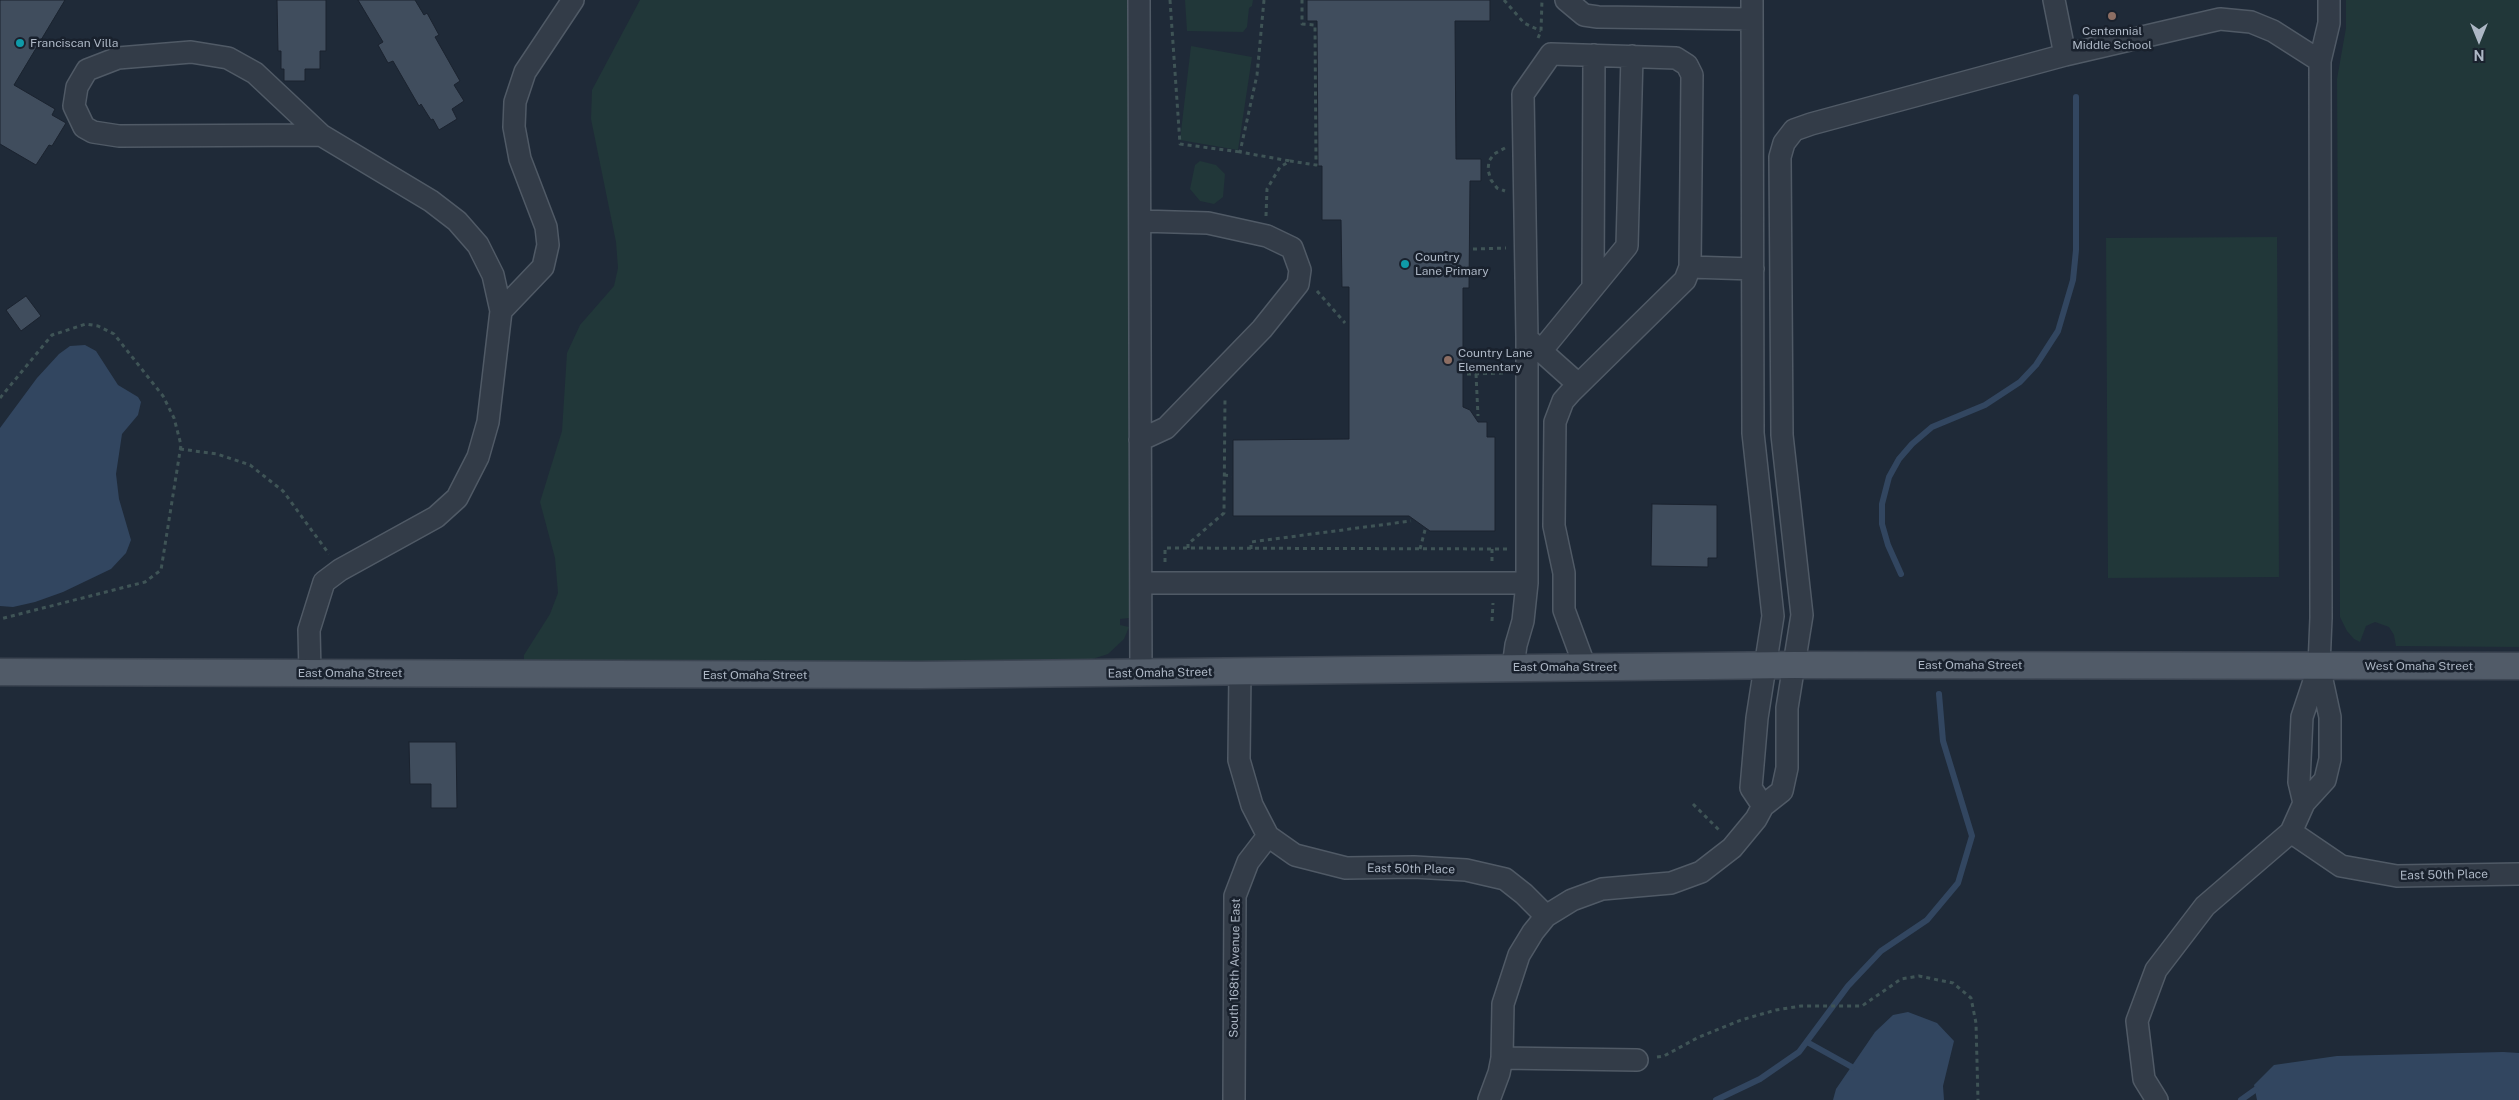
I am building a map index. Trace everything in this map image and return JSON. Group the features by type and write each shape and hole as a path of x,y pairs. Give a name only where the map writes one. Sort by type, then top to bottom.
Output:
{"main road":[{"name":"East Omaha Street","path":"0,672 1141,674 1513,667 1793,665 2319,666"},
{"name":"West Omaha Street","path":"2319,666 2519,666"}],"street":[{"path":"501,310 543,267 548,245 546,227 520,159 514,127 515,102 525,72 573,0"},
{"path":"1139,0 1141,674"},
{"path":"1566,0 1584,15 1598,17 1752,9 1753,433 1773,616 1757,718 1751,788 1763,806"},
{"path":"2054,0 2065,55"},
{"path":"2156,1100 2144,1079 2137,1021 2156,970 2205,906 2291,832 2304,803 2325,780 2330,759 2330,717 2319,666 2321,618 2320,61 2329,23 2329,0"},
{"path":"1489,1100 1500,1073 1503,1004 1518,955 1532,932 1546,916 1572,900 1602,889 1657,884 1684,879 1716,862 1732,848 1746,833 1763,806 1782,791 1786,777 1786,708 1802,615 1782,435 1780,157 1784,143 1794,130 2065,55 2220,19 2251,22 2273,31 2320,61"},
{"path":"310,673 309,630 324,582 340,570 436,517 458,498 478,458 488,422 501,310 493,275 478,245 458,222 431,201 321,134 255,73 228,58 191,52 118,58 87,70 77,87 74,106 84,127 93,132 128,136 321,134"},
{"path":"1513,667 1516,645 1523,621 1527,583 1526,424 1534,344 1523,94 1551,54 1676,58 1687,65 1692,75 1690,267 1685,280 1578,384 1563,401 1555,422 1554,526 1564,573 1564,610 1585,667"},
{"path":"1593,287 1594,55"},
{"path":"1534,344 1593,287 1628,246 1632,56"},
{"path":"1140,440 1166,428 1262,330 1298,284 1300,270 1292,248 1266,236 1208,223 1141,222"},
{"path":"1690,267 1753,270"},
{"path":"1534,344 1578,384"},
{"path":"1526,424 1555,422"},
{"path":"1141,583 1527,583"},
{"path":"2304,803 2299,782 2302,717 2319,666"},
{"path":"1240,671 1239,760 1252,805 1268,836"},
{"path":"1755,757 1786,758"},
{"name":"East 50th Place","path":"2291,832 2341,866 2397,876 2519,874"},
{"name":"East 50th Place","path":"1268,836 1295,855 1346,868 1414,867 1466,870 1504,880 1524,894 1546,916"},
{"name":"South 168th Avenue East","path":"1234,1100 1235,896 1248,862 1268,836"},
{"path":"1502,1058 1637,1060"}],"path":[{"path":"1170,0 1180,144 1316,165 1315,25 1302,24 1302,0"},
{"path":"1240,152 1257,75 1264,0"},
{"path":"1504,0 1524,24 1541,31"},
{"path":"1537,39 1541,31 1542,0"},
{"path":"1514,147 1504,148 1494,154 1489,161 1488,170 1491,180 1497,188 1514,192"},
{"path":"1266,236 1267,189 1280,167 1290,161"},
{"path":"1473,249 1514,248"},
{"path":"1311,297 1318,290 1345,323"},
{"path":"0,398 52,335 86,324 98,326 114,334 163,396 174,418 180,449 161,570 146,582 0,619"},
{"path":"1467,374 1514,372"},
{"path":"1476,374 1478,416"},
{"path":"1188,548 1188,544 1224,513 1225,397"},
{"path":"180,449 217,454 250,465 283,491 340,570"},
{"path":"1224,475 1232,476"},
{"path":"1251,549 1250,542 1411,521"},
{"path":"1420,549 1425,530"},
{"path":"1164,583 1165,548 1512,549"},
{"path":"1492,549 1492,566"},
{"path":"1693,804 1720,832 1732,848"},
{"path":"1637,1060 1664,1056 1698,1038 1741,1020 1776,1010 1801,1006 1848,1008 1862,1006 1901,979 1919,976 1953,983 1971,998 1976,1023 1978,1100"}],"green space":[{"path":"640,0 1128,0 1129,618 1120,619 1120,625 1129,627 1124,639 1108,654 1080,663 524,663 524,655 550,614 558,593 555,558 540,502 562,431 567,353 580,325 614,286 618,268 616,242 591,119 592,90"},
{"path":"1185,0 1253,0 1252,6 1249,8 1247,27 1243,32 1187,31"},
{"path":"2346,0 2519,0 2519,647 2396,646 2394,635 2389,627 2375,622 2366,626 2360,642 2354,639 2347,631 2340,617 2337,79 2346,28"},
{"path":"1191,46 1252,57 1238,150 1180,140"},
{"path":"1200,161 1216,165 1225,174 1223,197 1214,204 1200,201 1190,189 1195,165"},
{"path":"2277,237 2279,577 2108,578 2106,238"}],"water":[{"path":"85,345 96,351 118,385 138,397 141,402 138,415 122,434 116,474 119,499 131,540 126,553 111,569 63,592 35,602 13,607 0,606 0,428 37,378 59,354 70,346"},
{"path":"1908,1012 1937,1023 1954,1041 1943,1086 1944,1100 1833,1100 1836,1089 1875,1032 1893,1015"},
{"path":"2519,1053 2519,1100 2257,1100 2254,1085 2274,1065 2337,1056"}],"building":[{"name":"Franciscan Villa","path":"0,0 65,0 14,85 55,109 52,115 66,123 52,146 49,145 36,165 0,144"},
{"path":"277,0 326,0 326,51 320,51 320,69 305,69 305,81 284,81 284,69 281,69 281,51 278,51"},
{"path":"358,0 415,0 424,15 427,13 439,35 435,37 460,81 454,85 464,101 452,109 457,119 439,130 421,104 419,106 393,61 388,63 378,45 383,42"},
{"name":"Country Lane Primary","path":"1307,0 1490,0 1490,21 1455,21 1456,159 1481,159 1481,181 1470,181 1469,288 1463,288 1463,407 1470,410 1478,422 1487,422 1487,437 1495,437 1495,531 1430,531 1409,516 1233,516 1233,440 1349,439 1349,287 1342,287 1341,220 1322,220 1322,166 1318,166 1317,21 1307,21"},
{"path":"26,296 41,316 21,331 6,310"},
{"path":"1652,504 1717,505 1717,558 1708,558 1708,567 1651,566"},
{"path":"409,742 456,742 457,808 431,808 431,784 410,784"}],"waterway":[{"path":"1901,574 1888,545 1882,524 1882,504 1889,477 1899,459 1912,444 1932,427 1985,405 2020,382 2036,365 2058,331 2073,280 2076,250 2076,97"},
{"path":"1716,1100 1760,1079 1799,1052 1848,986 1881,951 1927,920 1958,883 1972,836 1943,741 1939,694"},
{"path":"1807,1042 1852,1067"},
{"path":"2241,1100 2255,1090"}],"place":[{"name":"Centennial Middle School","path":"2112,16"},
{"name":"Franciscan Villa","path":"20,43"},
{"name":"Country Lane Primary","path":"1405,264"},
{"name":"Country Lane Elementary","path":"1448,360"}]}
